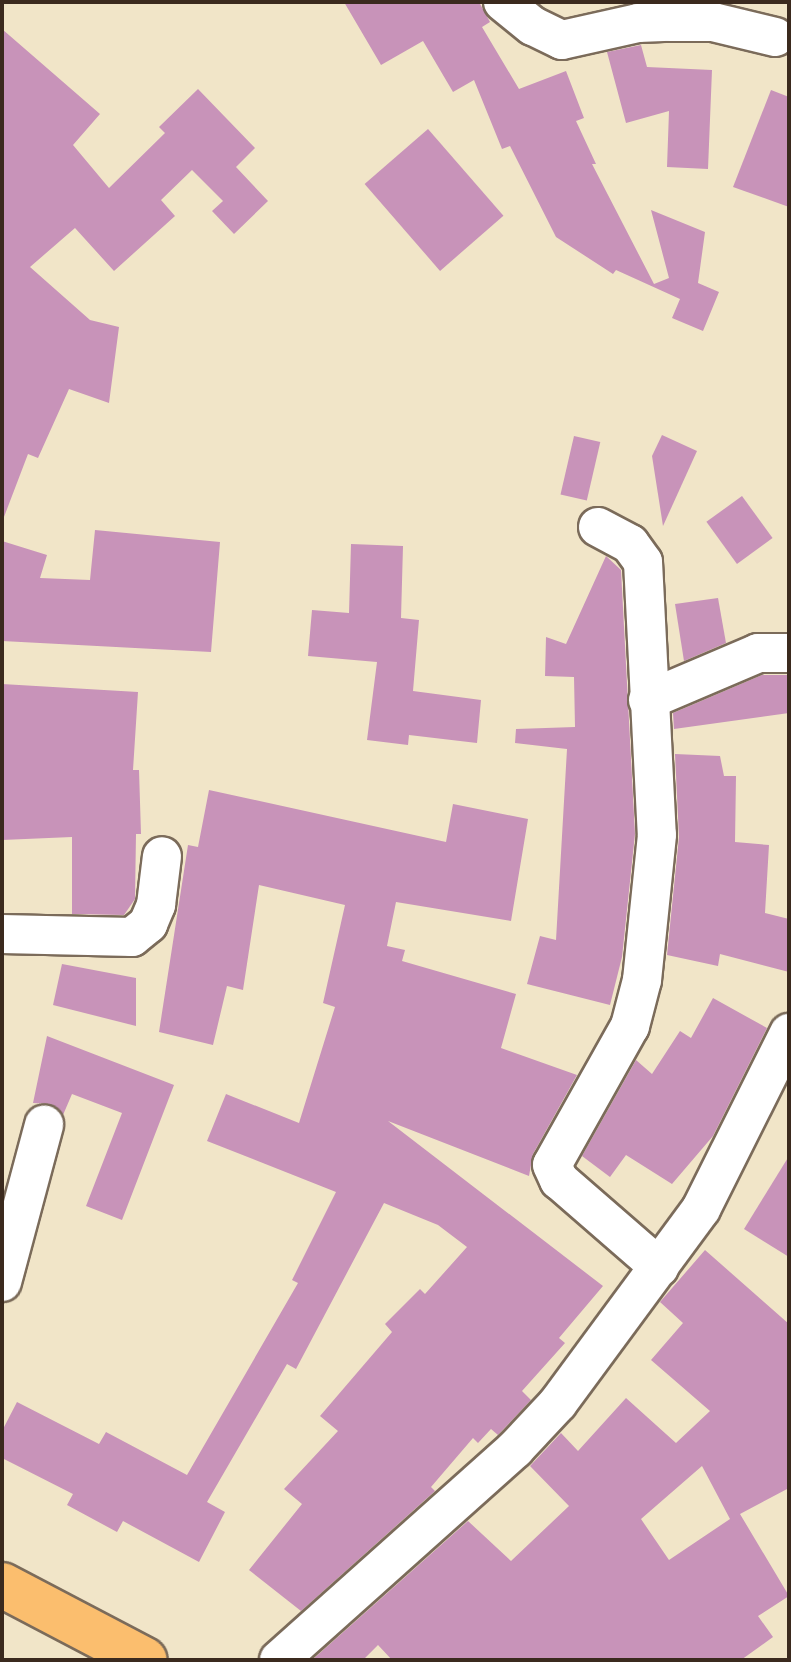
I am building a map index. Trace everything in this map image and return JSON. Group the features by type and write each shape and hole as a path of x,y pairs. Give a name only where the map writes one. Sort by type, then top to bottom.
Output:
{"main road":[{"path":"2,1585 145,1660"},
{"path":"2,1609 98,1660"}],"street":[{"path":"503,2 533,26 562,40 638,23 713,22 776,30"},
{"path":"598,527 630,544 643,562 657,835 642,980 630,1026 552,1165 559,1180 659,1267"},
{"path":"648,700 758,653 789,653"},
{"path":"2,934 132,937 148,924 156,905 162,856"},
{"path":"279,1660 515,1449 558,1403 701,1209 789,1033"},
{"path":"2,1282 44,1125"}],"building":[{"path":"344,2 479,2 490,22 482,27 519,89 566,71 584,118 576,121 596,164 592,164 654,284 669,278 651,210 705,232 698,283 719,292 703,331 672,318 680,299 616,270 613,274 556,237 510,146 502,149 474,80 453,92 423,41 381,65"},
{"path":"2,29 100,114 73,145 109,188 165,133 159,127 198,89 255,148 236,167 268,201 234,234 212,211 223,201 192,170 161,200 175,216 114,271 75,228 30,267 90,320 119,327 109,403 69,389 38,458 28,454 4,517"},
{"path":"641,45 647,67 712,70 708,169 667,167 669,111 626,123 607,52"},
{"path":"771,90 789,97 789,207 733,187"},
{"path":"428,129 503,216 440,271 365,184"},
{"path":"662,435 697,451 663,526 652,456"},
{"path":"574,436 600,442 587,501 561,494"},
{"path":"742,496 773,538 737,564 706,522"},
{"path":"95,530 220,542 211,652 2,641 2,541 47,555 40,578 90,580"},
{"path":"351,544 403,546 401,618 419,620 413,691 481,700 477,743 409,735 408,745 367,740 377,662 308,656 312,610 349,613"},
{"path":"606,556 621,570 635,834 622,957 610,1005 527,984 540,936 556,940 567,749 515,743 516,729 575,727 574,677 545,676 546,637 566,644"},
{"path":"718,598 726,643 684,661 675,604"},
{"path":"762,675 787,675 789,713 674,729 673,713"},
{"path":"2,684 138,692 133,770 139,770 141,834 136,834 135,899 124,915 72,914 72,837 2,840"},
{"path":"675,754 720,756 724,776 736,776 735,842 769,845 765,913 789,919 789,972 720,954 718,966 667,955 679,837"},
{"path":"209,790 446,842 453,804 528,819 511,921 396,902 387,946 405,950 402,961 516,994 501,1048 577,1075 533,1154 529,1176 388,1121 603,1286 559,1338 565,1343 522,1391 531,1400 498,1435 491,1429 478,1443 473,1438 431,1487 435,1491 301,1611 249,1570 302,1504 284,1489 338,1431 320,1416 392,1332 385,1324 420,1289 425,1294 467,1247 438,1225 384,1203 296,1369 287,1364 207,1502 225,1512 199,1562 123,1521 117,1532 67,1505 73,1494 2,1458 2,1431 17,1402 99,1444 106,1432 187,1475 298,1283 292,1280 336,1192 207,1141 226,1094 299,1123 335,1007 323,1003 345,905 259,885 243,990 227,986 213,1045 159,1032 188,845 198,847"},
{"path":"62,964 136,978 136,1026 53,1005"},
{"path":"713,998 767,1028 713,1136 672,1184 626,1155 610,1177 582,1156 636,1060 652,1074 680,1031 691,1038"},
{"path":"47,1036 174,1085 122,1220 86,1206 122,1113 72,1094 63,1115 50,1104 33,1103"},
{"path":"789,1156 789,1257 744,1229"},
{"path":"705,1250 789,1324 789,1488 740,1514 789,1596 758,1616 773,1637 741,1660 392,1660 378,1645 363,1660 312,1660 468,1521 511,1561 569,1506 530,1466 561,1433 578,1451 626,1398 676,1443 710,1411 651,1360 683,1323 660,1302","holes":["702,1466 730,1519 669,1560 641,1519"]}]}
